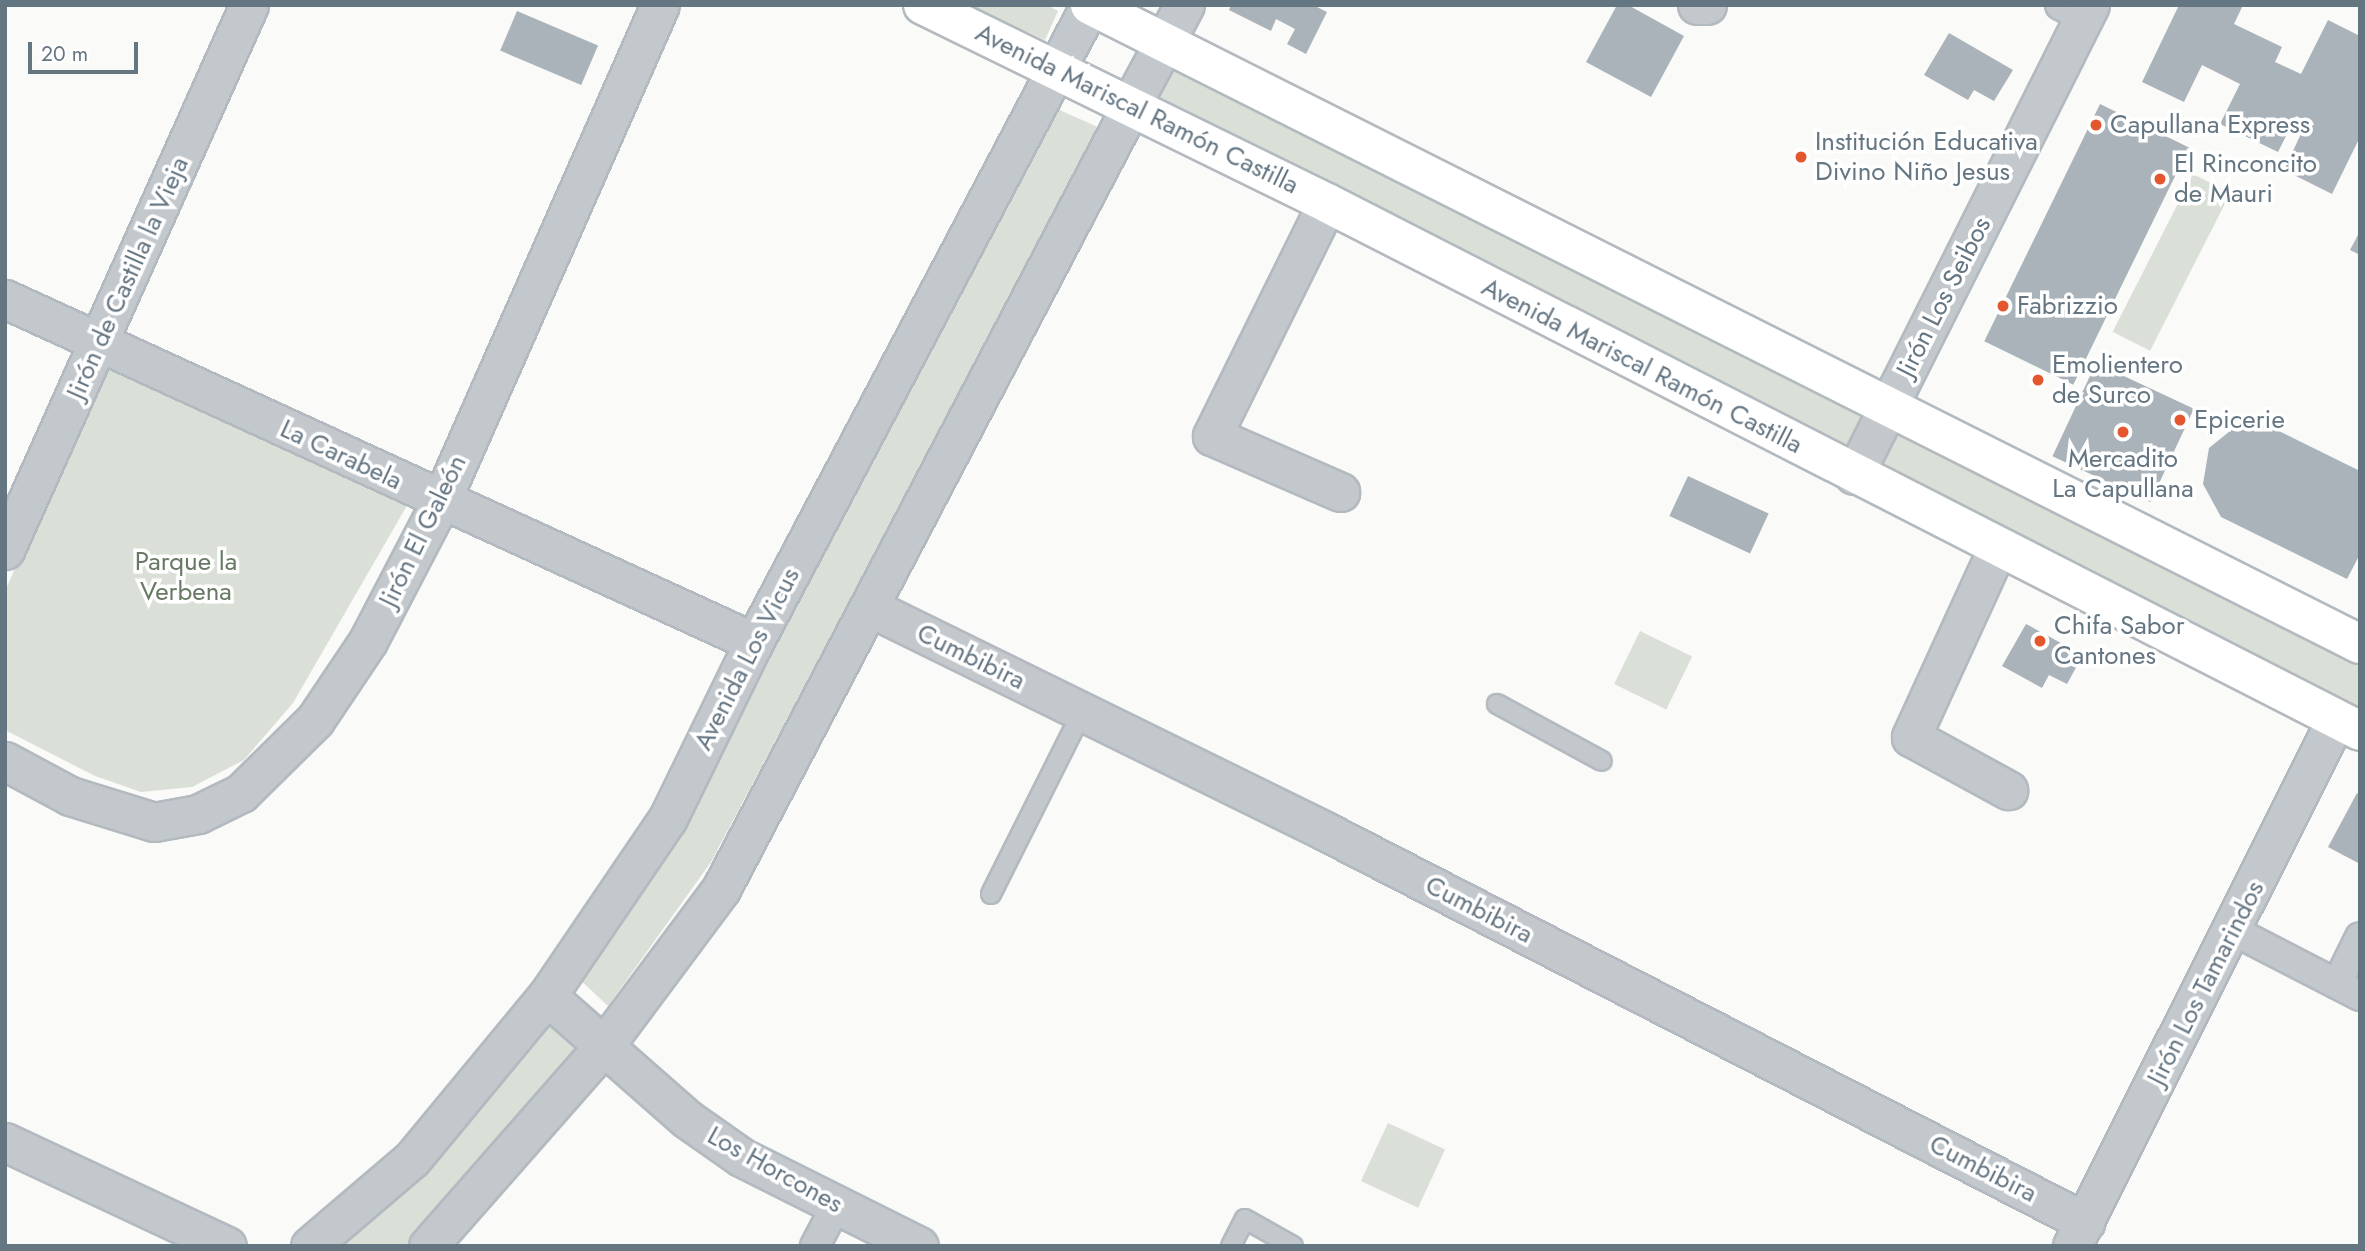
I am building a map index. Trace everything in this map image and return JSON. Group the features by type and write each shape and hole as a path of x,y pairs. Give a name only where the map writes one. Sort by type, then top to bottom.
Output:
{"main road":[{"name":"Avenida Mariscal Ramón Castilla","path":"923,5 1132,104 1997,549 2348,725"},
{"path":"1090,5 1394,154 1886,410 2360,644"}],"street":[{"name":"Jirón de Castilla la Vieja","path":"5,550 100,346 249,5"},
{"name":"Jirón El Galeón","path":"5,761 70,796 154,822 198,814 241,793 278,762 323,708 369,641 441,501 660,5"},
{"name":"Avenida Los Vicus","path":"310,1246 412,1159 547,996 668,818 754,642 1090,5"},
{"path":"437,1244 604,1046 721,889 1185,5"},
{"path":"1697,5 1707,5"},
{"name":"Jirón Los Seibos","path":"1854,475 2078,9"},
{"path":"1327,203 1212,436 1340,492"},
{"name":"La Carabela","path":"5,299 100,346 754,642"},
{"path":"1997,549 1911,737 2008,790"},
{"name":"Cumbibira","path":"869,607 1325,831 2078,1234"},
{"name":"Jirón Los Tamarindos","path":"2078,1234 2234,931 2348,725"},
{"path":"2234,931 2348,990 2360,937"},
{"name":"Los Horcones","path":"547,996 687,1119 741,1157 919,1246"},
{"path":"5,1142 226,1246"},
{"path":"816,1246 836,1206"}],"lane":[{"path":"1497,704 1602,761"},
{"path":"991,894 1082,712"},
{"path":"1231,1246 1245,1219 1293,1246"}],"green space":[{"path":"967,5 1047,5 1058,11 1045,40"},
{"path":"1172,59 1868,414 1847,455 1151,101"},
{"path":"1057,109 1100,128 711,862 608,1006 577,977 681,834 759,671"},
{"path":"2193,174 2230,193 2150,351 2113,332"},
{"name":"Parque la Verbena","path":"106,366 409,502 293,703 244,760 192,787 141,792 95,776 5,730 5,591"},
{"path":"1890,424 2360,657 2360,720 1867,469"},
{"path":"1640,631 1692,656 1666,709 1614,684"},
{"path":"543,1015 584,1056 413,1246 327,1246"},
{"path":"1388,1123 1445,1150 1418,1208 1361,1181"}],"building":[{"path":"1231,5 1313,5 1327,12 1306,54 1287,44 1295,29 1276,19 1271,31 1229,10"},
{"path":"1617,5 1628,5 1684,36 1651,97 1586,62"},
{"path":"2179,5 2243,5 2234,24 2282,47 2275,62 2301,74 2328,20 2360,36 2360,137 2332,194 2284,170 2307,121 2296,116 2278,152 2220,124 2240,84 2202,65 2184,102 2142,82"},
{"path":"517,11 598,45 581,85 500,51"},
{"path":"1949,33 2013,70 1994,101 1974,90 1968,100 1924,75"},
{"path":"2100,104 2189,147 2073,385 1984,341"},
{"path":"2360,231 2360,255 2350,250"},
{"name":"Mercadito La Capullana","path":"2096,363 2194,409 2150,502 2052,456"},
{"path":"2267,425 2360,471 2360,554 2347,579 2221,517 2203,484 2209,448 2235,427"},
{"path":"1688,476 1769,514 1750,553 1669,516"},
{"path":"2026,624 2083,655 2067,684 2049,675 2042,688 2002,666"},
{"path":"2357,793 2360,795 2360,864 2328,847"}],"place":[{"name":"Capullana Express","path":"2096,125"},
{"name":"Institución Educativa Divino Niño Jesus","path":"1801,157"},
{"name":"El Rinconcito de Mauri","path":"2160,179"},
{"name":"Fabrizzio","path":"2003,306"},
{"name":"Emolientero de Surco","path":"2038,380"},
{"name":"Epicerie","path":"2180,420"},
{"name":"Mercadito La Capullana","path":"2123,432"},
{"name":"Chifa Sabor Cantones","path":"2040,641"}]}
